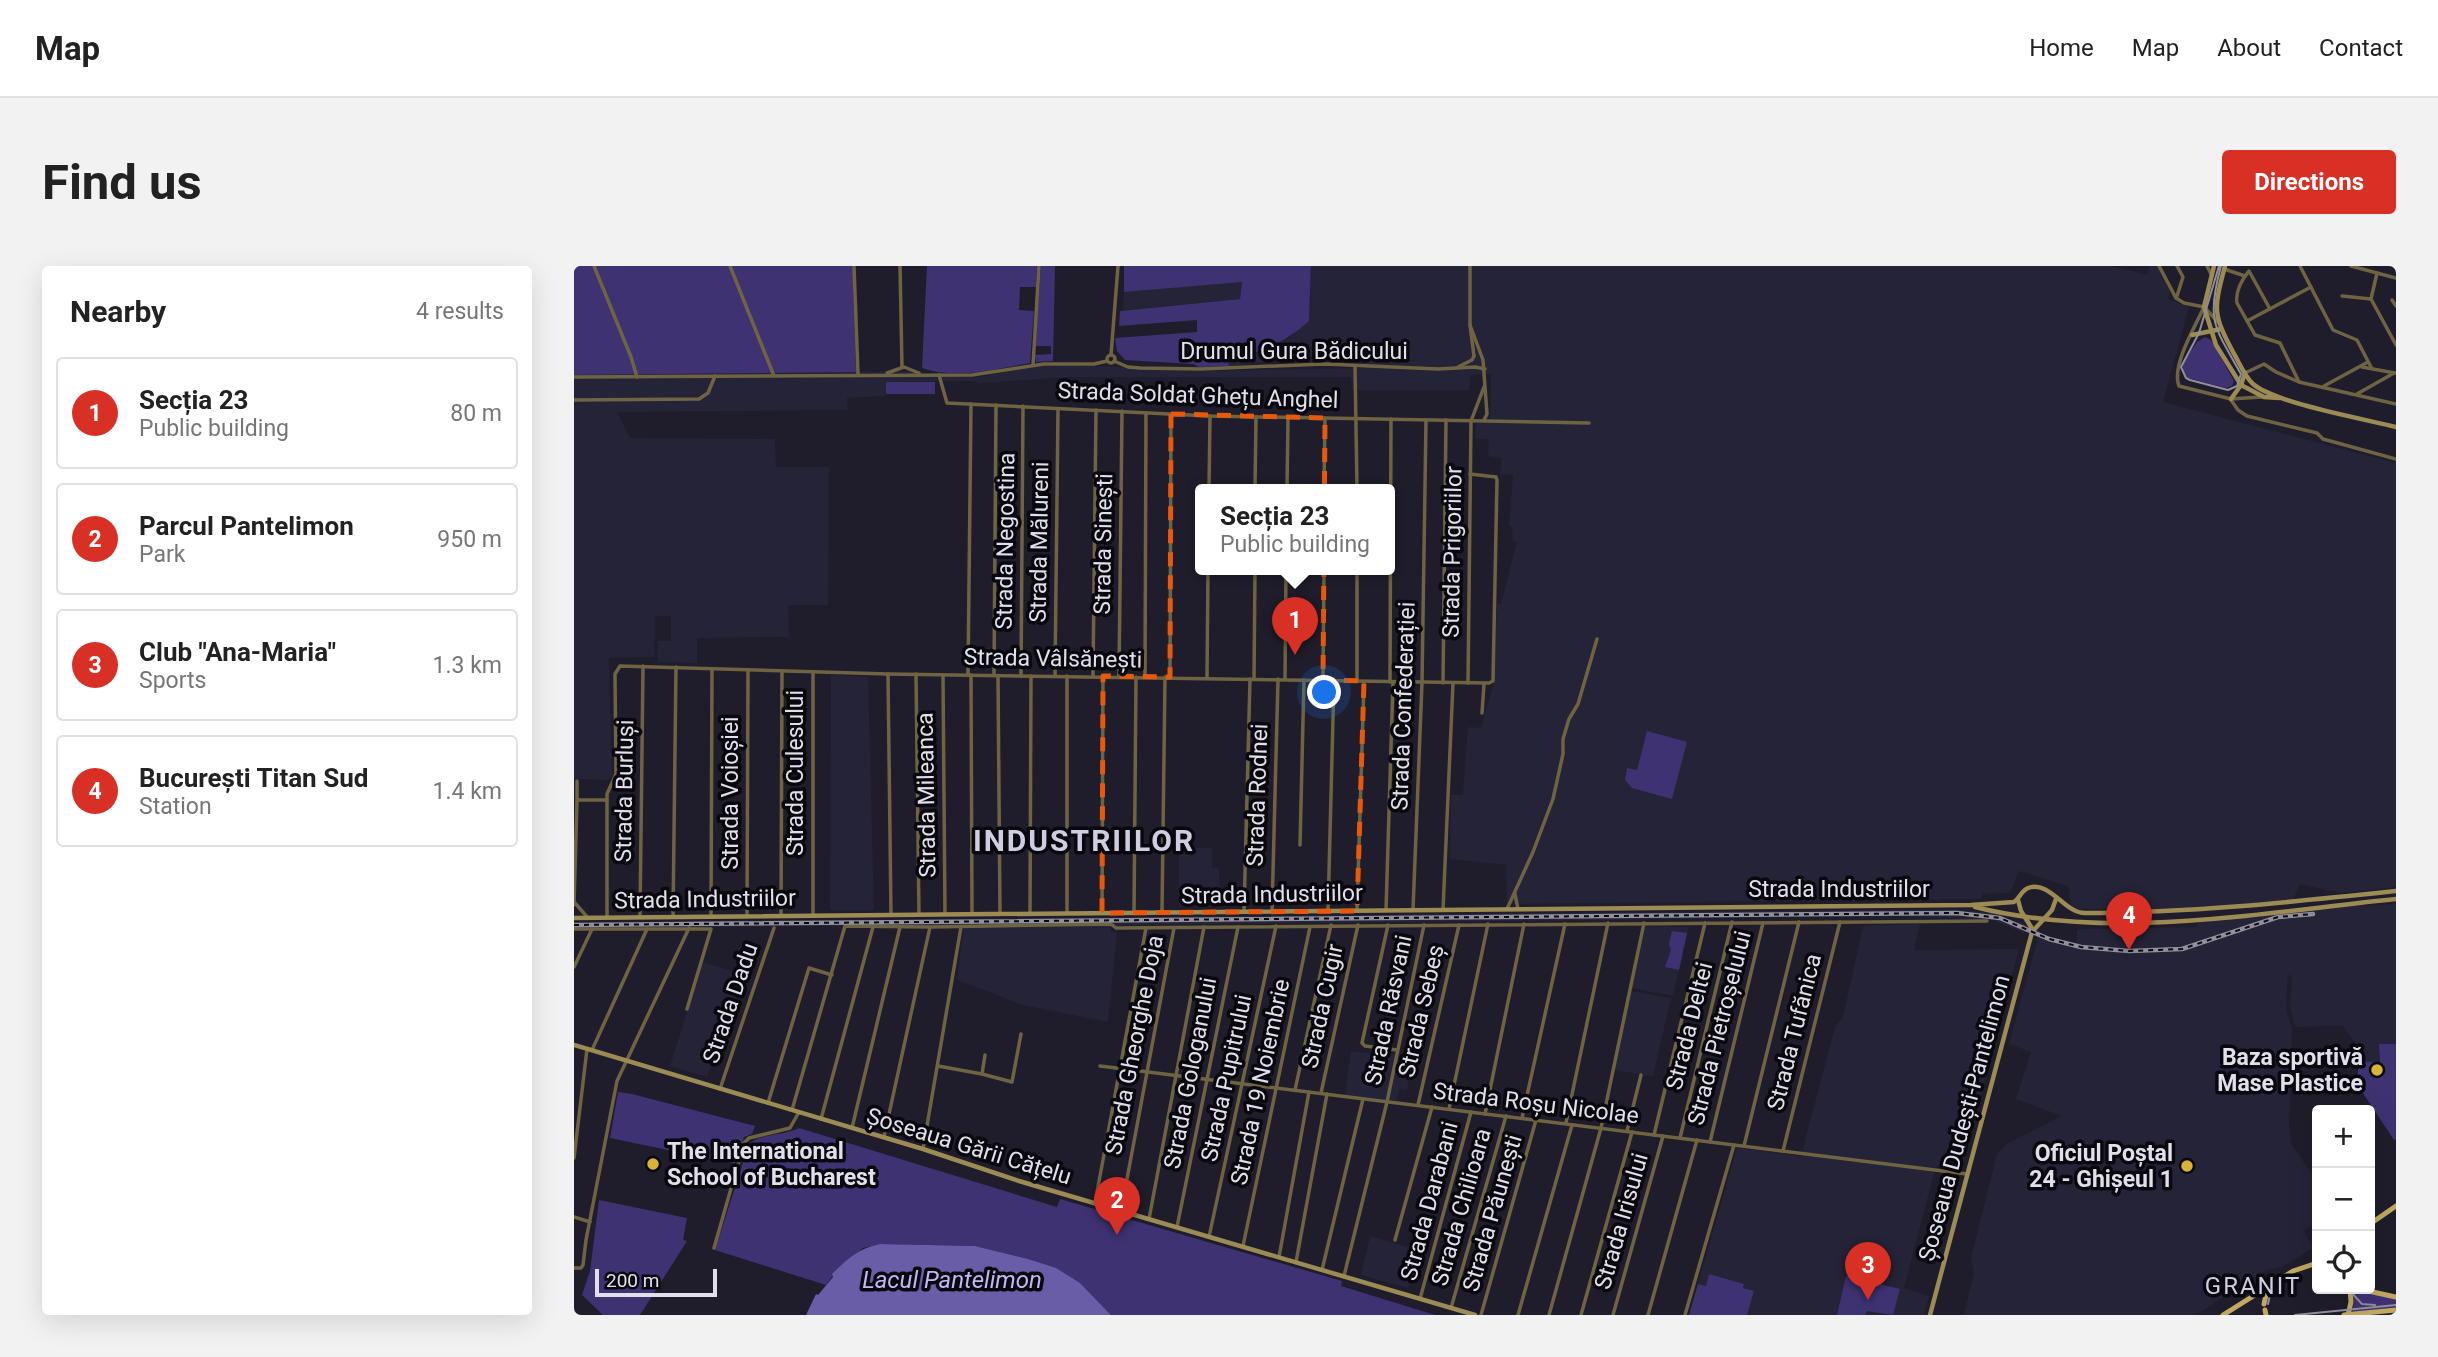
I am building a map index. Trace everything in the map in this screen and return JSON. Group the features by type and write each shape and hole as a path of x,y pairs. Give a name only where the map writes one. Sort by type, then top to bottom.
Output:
{"main road":[{"path":"2214,266 2204,307 2210,331 2224,360 2241,385 2264,397 2281,398"},
{"path":"2225,268 2216,303 2218,322 2245,373 2258,388 2281,398 2396,427"},
{"path":"2192,335 2221,328"},
{"path":"2231,399 2241,385 2245,373"},
{"name":"Strada Industriilor","path":"574,918 1970,905 2018,900 2027,888 2042,888 2056,898"},
{"path":"2056,898 2071,911 2079,913 2168,912 2396,891"},
{"name":"Șoseaua Dudești-Pantelimon","path":"1930,1315 2033,930 2052,910 2056,898"},
{"name":"Strada Industriilor","path":"1970,905 2043,920 2084,923 2185,921 2396,899"},
{"path":"2018,900 2033,930"},
{"name":"Șoseaua Gării Cățelu","path":"574,1045 1475,1315"},
{"path":"2375,1221 2396,1206"},
{"path":"2223,1315 2274,1282 2312,1263"},
{"path":"2265,1310 2266,1295 2274,1282"},
{"path":"2375,1292 2396,1297"},
{"path":"2350,1294 2351,1302 2346,1315 2396,1310"}],"street":[{"path":"594,266 637,377"},
{"path":"730,266 775,376"},
{"path":"854,266 858,374"},
{"path":"900,266 903,368 900,376"},
{"path":"1032,365 1039,266"},
{"path":"1107,361 1107,357 1111,355 1118,266"},
{"path":"1471,266 1470,325 1473,358 1486,383 1484,420"},
{"path":"2160,266 2176,298 2183,303 2204,307 2218,322"},
{"path":"2176,298 2183,277 2178,266"},
{"path":"2207,266 2212,276"},
{"path":"2300,266 2333,330 2357,340 2370,364"},
{"path":"2351,266 2396,278"},
{"path":"2225,268 2245,276"},
{"path":"2270,309 2249,271 2236,301 2255,335 2280,343 2299,382"},
{"path":"2377,273 2371,299 2396,345"},
{"path":"2247,321 2311,287"},
{"path":"2342,296 2371,299"},
{"path":"2392,300 2396,306"},
{"path":"2204,307 2177,367 2179,386 2231,399 2264,397"},
{"path":"1470,325 1482,357 1480,367"},
{"path":"574,377 979,375 1032,365 1110,363 1115,357 1111,355"},
{"path":"1456,368 1473,358 1482,357"},
{"name":"Drumul Gura Bădicului","path":"1114,361 1134,368 1166,369 1480,367"},
{"path":"2245,373 2264,364 2299,382 2396,404"},
{"path":"2322,387 2370,364 2395,373"},
{"path":"1355,366 1357,484"},
{"path":"886,374 903,368 920,374"},
{"path":"903,368 907,376"},
{"path":"2355,395 2395,373"},
{"name":"Strada Soldat Ghețu Anghel","path":"939,375 946,402 1210,416 1478,421"},
{"path":"574,400 699,399 708,393 715,376"},
{"path":"1471,421 1486,383"},
{"path":"2387,402 2396,397"},
{"path":"2231,399 2238,410 2247,416 2317,433 2323,439 2396,459"},
{"path":"971,404 969,675 972,914"},
{"path":"996,405 996,675 1000,914"},
{"name":"Strada Negostina","path":"1021,676 1023,406"},
{"name":"Strada Mălureni","path":"1055,676 1058,408"},
{"path":"1476,410 1482,408 1486,412"},
{"path":"1093,676 1096,410"},
{"name":"Strada Sinești","path":"1119,677 1122,411"},
{"path":"1145,677 1146,413"},
{"path":"1162,912 1171,414"},
{"path":"1209,484 1210,416"},
{"path":"1474,416 1478,421 1589,422"},
{"path":"1255,484 1256,417"},
{"path":"1287,484 1288,418"},
{"path":"1324,484 1325,418"},
{"path":"1391,419 1391,484"},
{"name":"Strada Confederației","path":"1413,910 1422,683 1426,420"},
{"path":"1443,683 1446,420"},
{"name":"Strada Prigoriilor","path":"1468,683 1471,421"},
{"path":"1470,474 1492,475 1497,480 1493,681 1486,683 1482,713"},
{"path":"1206,678 1208,575"},
{"path":"1244,912 1255,575"},
{"path":"1285,679 1286,575"},
{"path":"1323,680 1324,575"},
{"path":"1357,575 1357,681"},
{"path":"1386,910 1391,575"},
{"path":"1507,909 1553,799 1563,754 1563,739 1569,719 1578,704 1597,639"},
{"name":"Strada Vâlsănești","path":"607,800 608,788 616,774 615,674 617,668 626,665 813,673 1486,683"},
{"name":"Strada Burluși","path":"640,918 643,666"},
{"path":"673,917 676,667"},
{"path":"711,917 712,669"},
{"name":"Strada Voioșiei","path":"747,916 748,671"},
{"path":"781,916 782,672"},
{"name":"Strada Culesului","path":"813,673 813,916"},
{"path":"888,674 891,915"},
{"path":"916,674 919,915"},
{"name":"Strada Mileanca","path":"943,675 945,915"},
{"path":"1030,914 1031,676"},
{"path":"1067,676 1067,913"},
{"path":"1102,913 1103,677"},
{"path":"1134,913 1136,677"},
{"name":"Strada Rodnei","path":"1272,911 1278,679"},
{"path":"1300,845 1304,680"},
{"path":"1328,911 1334,680"},
{"path":"1357,911 1364,681"},
{"path":"1443,910 1453,683"},
{"path":"577,781 575,904 588,918"},
{"path":"577,800 607,800 607,918"},
{"path":"1515,894 1518,909"},
{"path":"792,1110 845,926 1111,924 1116,928 1146,928 1987,921"},
{"path":"1654,1135 1705,922"},
{"name":"Strada Deltei","path":"1680,1138 1732,922"},
{"name":"Strada Pietroșelului","path":"1710,1142 1763,922"},
{"path":"1744,1146 1799,922"},
{"name":"Strada Tufănica","path":"1783,1151 1840,922"},
{"path":"1566,1124 1608,923"},
{"path":"1549,1315 1601,1128 1644,923"},
{"path":"1449,1109 1488,924"},
{"path":"1485,1114 1524,924"},
{"path":"1522,1118 1565,924"},
{"path":"1295,1090 1331,925"},
{"name":"Strada Cugir","path":"1321,1093 1357,925"},
{"path":"1388,925 1362,1043 1365,1046 1397,1050"},
{"name":"Strada Răsvani","path":"1344,1276 1387,1102 1424,925"},
{"name":"Strada Sebeș","path":"1418,1105 1459,925"},
{"path":"923,1149 961,926"},
{"name":"Strada Pupitrului","path":"1209,1237 1276,926"},
{"name":"Strada 19 Noiembrie","path":"1243,1247 1310,926"},
{"path":"821,1119 873,927"},
{"path":"852,1128 900,927"},
{"path":"884,1137 930,927"},
{"name":"Strada Gheorghe Doja","path":"1121,1211 1175,927"},
{"path":"1149,1219 1204,927"},
{"name":"Strada Gologanului","path":"1177,1227 1238,927"},
{"path":"574,929 689,928 616,1086 583,1265 581,1268 574,1268"},
{"name":"Strada Industriilor","path":"687,1009 711,929 689,928"},
{"name":"Strada Dadu","path":"720,1089 774,928"},
{"path":"1095,1203 1146,928"},
{"path":"574,967 592,929"},
{"path":"574,1158 589,1050 648,929"},
{"path":"768,1103 809,968 832,975"},
{"path":"938,1066 1012,1082 1021,1034"},
{"path":"982,1074 985,1055"},
{"name":"Strada Roșu Nicolae","path":"1100,1066 1967,1174"},
{"path":"1581,1315 1629,1132 1641,1075"},
{"path":"1279,1257 1309,1092"},
{"path":"1296,1262 1327,1094"},
{"path":"1322,1270 1363,1099"},
{"path":"1395,1240 1432,1107"},
{"path":"714,1248 744,1143 749,1138 790,1128 799,1112"},
{"name":"Strada Darabani","path":"1420,1299 1471,1112"},
{"name":"Strada Chilioara","path":"1451,1308 1506,1116"},
{"name":"Strada Păunești","path":"1481,1315 1536,1120"},
{"path":"1518,1315 1572,1125"},
{"name":"Strada Irisului","path":"1613,1315 1663,1136"},
{"path":"1648,1315 1697,1140"},
{"path":"1685,1315 1734,1145"},
{"path":"574,1217 590,1222"}],"highlighted area":[{"path":"1171,414 1325,418 1323,680 1364,681 1357,911 1102,913 1103,676 1170,677"}],"shaded area":[{"path":"574,266 855,266 856,279 853,280 856,372 574,375"},
{"path":"927,266 1037,266 1036,287 1020,287 1019,310 1034,311 1030,363 962,373 922,368"},
{"path":"1041,266 1055,266 1053,361 1036,362 1035,355 1051,354 1051,346 1035,346"},
{"path":"1124,266 1311,266 1309,321 1272,346 1228,360 1229,366 1199,367 1193,364 1125,360 1117,351 1115,338 1197,332 1197,320 1119,326 1120,311 1240,299 1242,282 1124,292"},
{"path":"1311,266 2112,266 2147,275 2150,266 2157,266 2170,291 2168,299 2189,307 2163,402 2396,463 2396,887 2339,893 2300,884 2293,900 2175,909 2072,909 2068,886 2019,871 2010,893 1983,894 1981,899 1507,904 1506,865 1450,859 1451,795 1463,795 1468,727 1481,728 1494,682 1497,603 1501,604 1517,542 1513,541 1512,527 1509,526 1513,475 1500,474 1502,458 1488,456 1489,439 1475,439 1476,423 1490,422 1491,374 1471,375 1469,390 1352,390 1351,377 1071,377 978,383 887,382 885,396 847,398 848,410 617,412 630,438 775,439 776,467 829,467 828,605 788,605 789,637 697,638 697,663 658,662 658,641 671,641 671,616 655,616 654,657 609,658 612,776 608,780 574,779 574,375 921,371 923,377 980,377 1056,365 1190,371 1366,368 1362,360 1309,357 1229,366 1228,360 1288,339 1309,321"},
{"path":"1242,281 1240,299 1123,310 1124,292"},
{"path":"2205,337 2211,340 2234,381 2232,386 2226,388 2188,378 2183,371 2183,363 2197,342"},
{"path":"886,382 935,382 935,394 886,394"},
{"path":"831,675 868,677 874,910 830,910"},
{"path":"1647,731 1687,742 1672,799 1632,788 1625,780 1627,768 1637,770"},
{"path":"1179,848 1212,848 1212,868 1219,868 1220,906 1179,907"},
{"path":"2396,904 2396,1044 2379,1045 2380,1062 2359,1062 2360,1049 2342,1026 2296,1027 2290,1006 2292,976 2288,975 2286,1002 2292,1028 2289,1125 2292,1145 2312,1174 2312,1225 2304,1231 2312,1249 2282,1267 2266,1270 2196,1315 1964,1315 1974,1273 1971,1258 1997,1154 2008,1143 2062,1116 2016,1099 2031,1052 2009,1044 2039,934 2077,943 2077,929 2197,927 2198,922 2312,908"},
{"path":"1949,909 1993,913 2026,925 2025,933 1992,920 1866,915 1114,925 1111,932 1117,932 1108,1022 1023,1005 957,980 964,925 574,928 574,923"},
{"path":"1920,924 1914,950 2019,949 1962,1169 1936,1166 1904,1288 1929,1296 1924,1315 1747,1315 1754,1291 1743,1288 1744,1284 1710,1275 1706,1286 1698,1284 1737,1148 1801,1156 1835,1027 1843,1017 1863,926"},
{"path":"1644,926 1689,927 1673,996 1631,988"},
{"path":"1672,931 1687,933 1679,970 1665,967 1671,950 1669,944"},
{"path":"703,962 745,975 707,1077 670,1066"},
{"path":"1630,991 1671,998 1653,1076 1613,1070"},
{"name":"Baza sportivă Mase Plastice","path":"2379,1044 2396,1044 2394,1140 2375,1111 2375,1105 2371,1105 2357,1084 2359,1062 2380,1062"},
{"path":"1351,1051 1398,1054 1397,1060 1411,1062 1407,1090 1399,1089 1397,1101 1345,1095"},
{"path":"618,1092 755,1126 752,1134 744,1137 735,1164 610,1138"},
{"path":"799,1128 1057,1207 1060,1199 1342,1281 1341,1286 1435,1315 1111,1315 1080,1283 1028,1259 975,1246 880,1244 863,1248 839,1267 826,1285 715,1250 749,1144 760,1138"},
{"path":"599,1200 687,1218 683,1240 687,1241 640,1315 603,1315 582,1295 590,1271"},
{"path":"1370,1236 1418,1250 1408,1288 1361,1275"},
{"path":"1709,1274 1744,1284 1743,1288 1754,1291 1747,1315 1689,1315 1698,1284 1706,1286"},
{"path":"1846,1276 1900,1289 1893,1315 1867,1311 1865,1315 1837,1315"},
{"path":"2353,1294 2374,1294 2396,1299 2396,1307 2352,1313"}],"water":[{"name":"Lacul Pantelimon","path":"880,1244 975,1246 1028,1259 1056,1268 1080,1283 1111,1315 806,1315 816,1294 818,1295 833,1277 832,1274 860,1251"}],"tram line":[{"path":"2219,266 2199,333 2181,367 2186,378 2190,380 2228,390 2237,386 2241,374 2215,323 2214,299 2221,266"},
{"path":"2268,1304 2270,1295 2283,1286"},
{"path":"2353,1294 2362,1304 2375,1305"},
{"path":"2295,1315 2396,1305"}],"railway":[{"path":"574,925 1957,913 2000,918 2049,939 2081,947 2129,951 2182,949 2278,917 2313,914"}],"place":[{"name":"Secția 23","path":"1295,655"},
{"name":"București Titan Sud","path":"2129,950"},
{"name":"Baza sportivă Mase Plastice","path":"2377,1070"},
{"name":"The International School of Bucharest","path":"653,1164"},
{"name":"Oficiul Poștal 24 - Ghișeul 1","path":"2187,1166"},
{"name":"Parcul Pantelimon","path":"1117,1235"},
{"name":"Club \"Ana-Maria\"","path":"1868,1300"}],"district":[{"name":"INDUSTRIILOR","path":"1084,841"},
{"name":"GRANIT","path":"2253,1286"}]}
